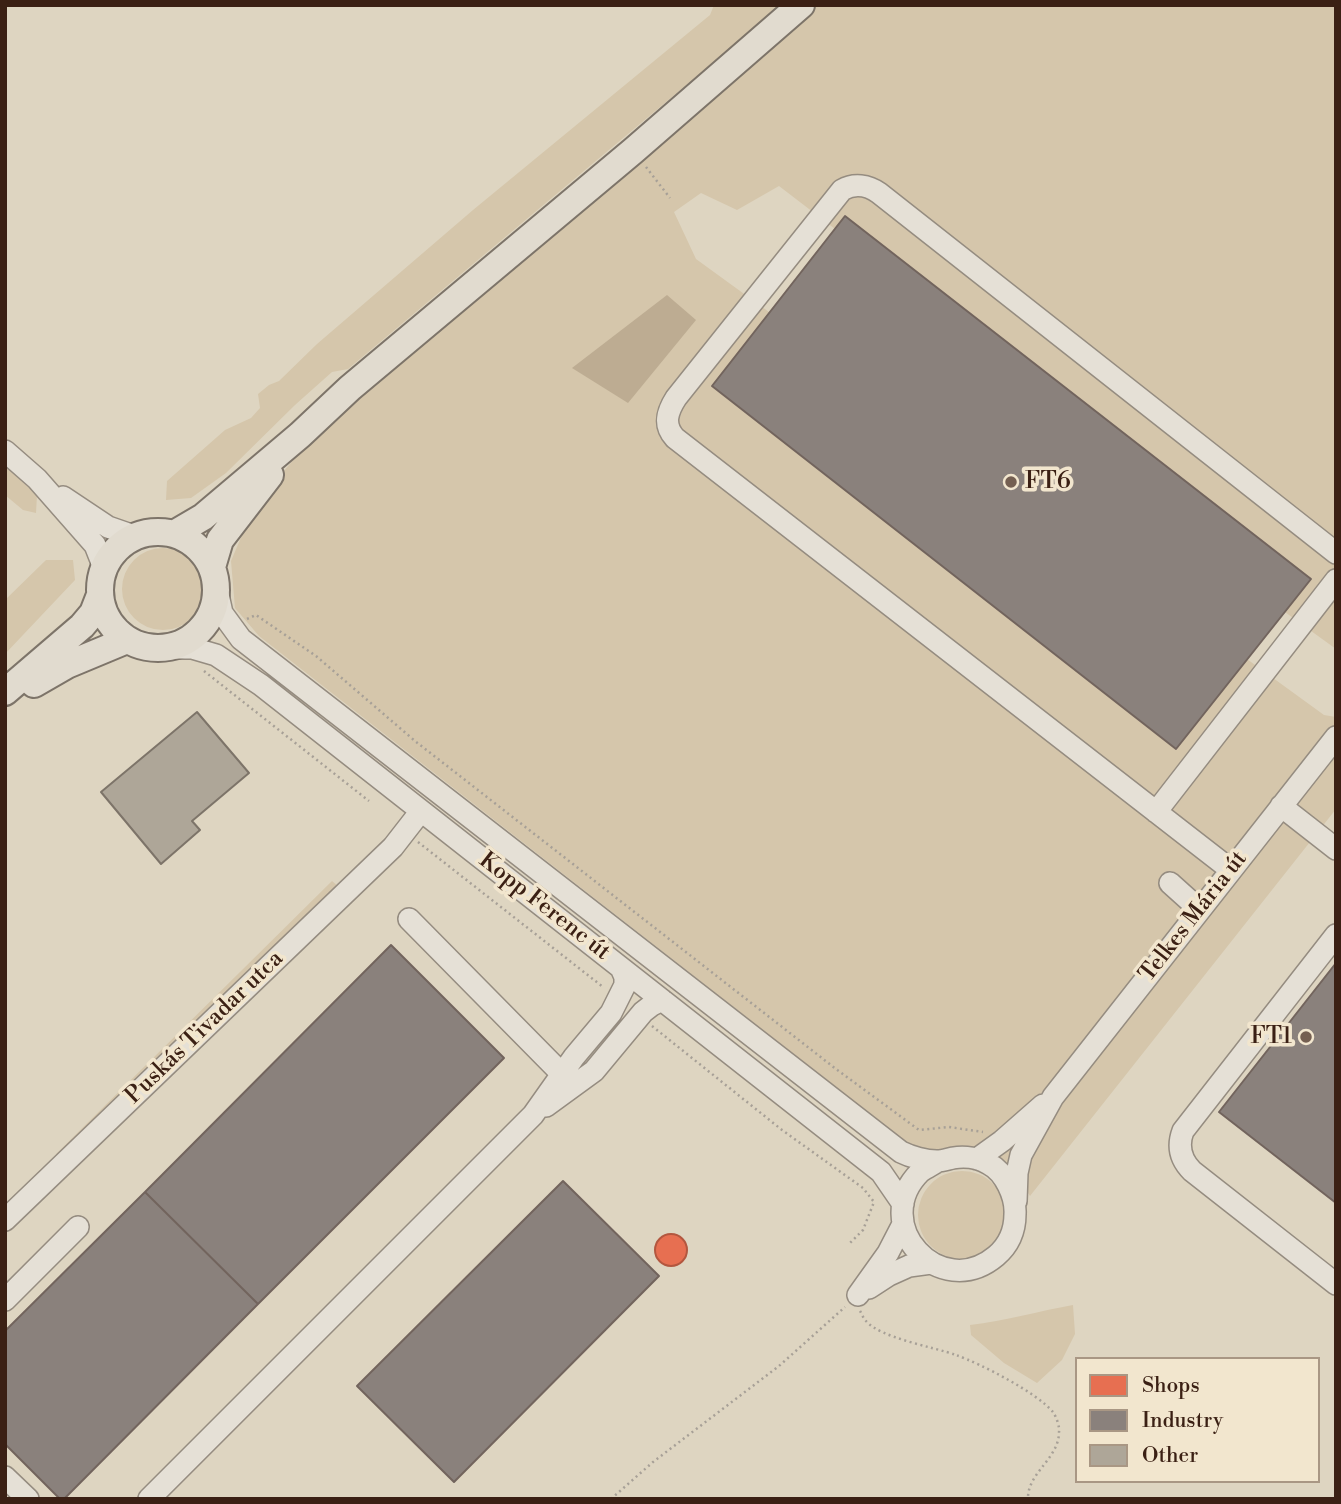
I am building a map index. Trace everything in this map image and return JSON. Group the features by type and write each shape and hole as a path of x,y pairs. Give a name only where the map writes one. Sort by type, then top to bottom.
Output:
{"main road":[{"path":"174,534 203,517 300,435 350,388 633,151 801,5"},
{"path":"214,578 195,545 174,534 154,532 134,536 114,552 104,568 100,596 108,621 127,640 142,646 163,648 192,638 212,612 220,540 300,435"},
{"path":"5,692 82,626 93,613 100,596"},
{"path":"5,700 67,665 127,640"}],"street":[{"path":"1231,870 675,438 668,426 668,411 842,190 853,186 868,187 901,210 1336,553"},
{"path":"5,451 37,479 108,527 134,536"},
{"path":"37,479 95,545 104,568"},
{"name":"Kopp Ferenc út","path":"214,578 222,613 241,639 901,1152 938,1161"},
{"path":"1156,811 1336,580"},
{"name":"Kopp Ferenc út","path":"163,648 192,648 216,655 261,685 881,1172 903,1214"},
{"name":"Telkes Mária út","path":"1053,1097 1336,737"},
{"path":"1281,806 1336,849"},
{"name":"Puskás Tivadar utca","path":"5,1220 393,847 409,838 421,811"},
{"path":"1170,883 1200,910"},
{"path":"409,919 562,1074"},
{"path":"1336,935 1180,1138 1185,1164 1192,1171 1336,1284"},
{"path":"533,1115 574,1057 611,1013 625,985 621,968"},
{"path":"149,1499 533,1115 594,1071 640,1016 662,1000"},
{"path":"977,1159 1053,1097"},
{"path":"903,1214 908,1240 918,1253 931,1263 945,1269 960,1270 989,1262 1001,1252 1009,1239 1014,1225 1017,1173 1021,1155 1053,1097"},
{"path":"858,1295 888,1253 903,1214 909,1186 921,1171 938,1161 956,1157 977,1159 991,1164 1012,1194 1016,1210"},
{"path":"5,1300 78,1227"},
{"path":"858,1295 899,1270 931,1263"},
{"path":"5,1477 28,1499"}],"path":[{"path":"633,151 670,198"},
{"path":"247,620 256,615 316,656 415,741 836,1069 919,1130 949,1127 987,1133 1002,1141"},
{"path":"200,668 369,801"},
{"path":"409,838 619,999"},
{"path":"640,1016 782,1130 863,1188 874,1202 863,1230 848,1245"},
{"path":"611,1499 653,1462 779,1366 858,1295"},
{"path":"858,1295 859,1309 866,1321 878,1329 958,1356 1000,1375 1055,1414 1059,1432 1053,1454 1031,1483 1028,1499"}],"shaded area":[{"path":"714,5 776,5 778,8 348,369 332,372 226,473 191,498 166,500 167,481 225,430 251,418 260,408 258,394 279,381 317,344 473,210 710,15"},
{"path":"817,5 1336,5 1336,649 1090,471 1049,393 779,186 737,210 701,193 674,212 696,259 1324,715 1336,717 1336,809 1030,1196 1021,1182 980,1151 947,1148 919,1152 259,636 235,608 231,561 248,521 263,496 294,459 373,384 556,234 710,92"},
{"path":"667,295 696,320 628,403 572,368"},
{"path":"5,466 37,495 36,513 23,510 5,495"},
{"path":"163,548 179,551 192,560 201,573 204,589 201,605 192,618 179,627 163,630 147,627 134,618 125,605 122,589 125,573 134,560 147,551"},
{"path":"46,560 73,560 75,580 5,654 5,600"},
{"path":"332,881 339,887 63,1162 56,1154"},
{"path":"962,1171 979,1175 993,1184 1002,1198 1006,1215 1002,1232 993,1246 979,1255 962,1259 945,1255 931,1246 922,1232 918,1215 922,1198 931,1184 945,1175"},
{"path":"1073,1305 1075,1334 1062,1360 1037,1383 1004,1363 971,1335 970,1325"}],"building: Shops":[{"path":"671,1234 682,1239 687,1250 682,1261 671,1266 660,1261 655,1250 660,1239"}],"building: Industry":[{"name":"FT6","path":"845,216 1311,579 1176,749 712,386"},
{"path":"391,945 504,1058 258,1304 145,1192"},
{"name":"FT1","path":"1336,963 1336,1203 1219,1112"},
{"path":"563,1181 659,1276 454,1482 357,1386"},
{"path":"145,1192 258,1304 64,1499 60,1499 5,1444 5,1331"}],"building: Other":[{"path":"197,712 249,773 192,821 200,830 161,864 101,792"}],"place":[{"name":"FT6","path":"1011,482"},
{"name":"FT1","path":"1306,1037"}]}
